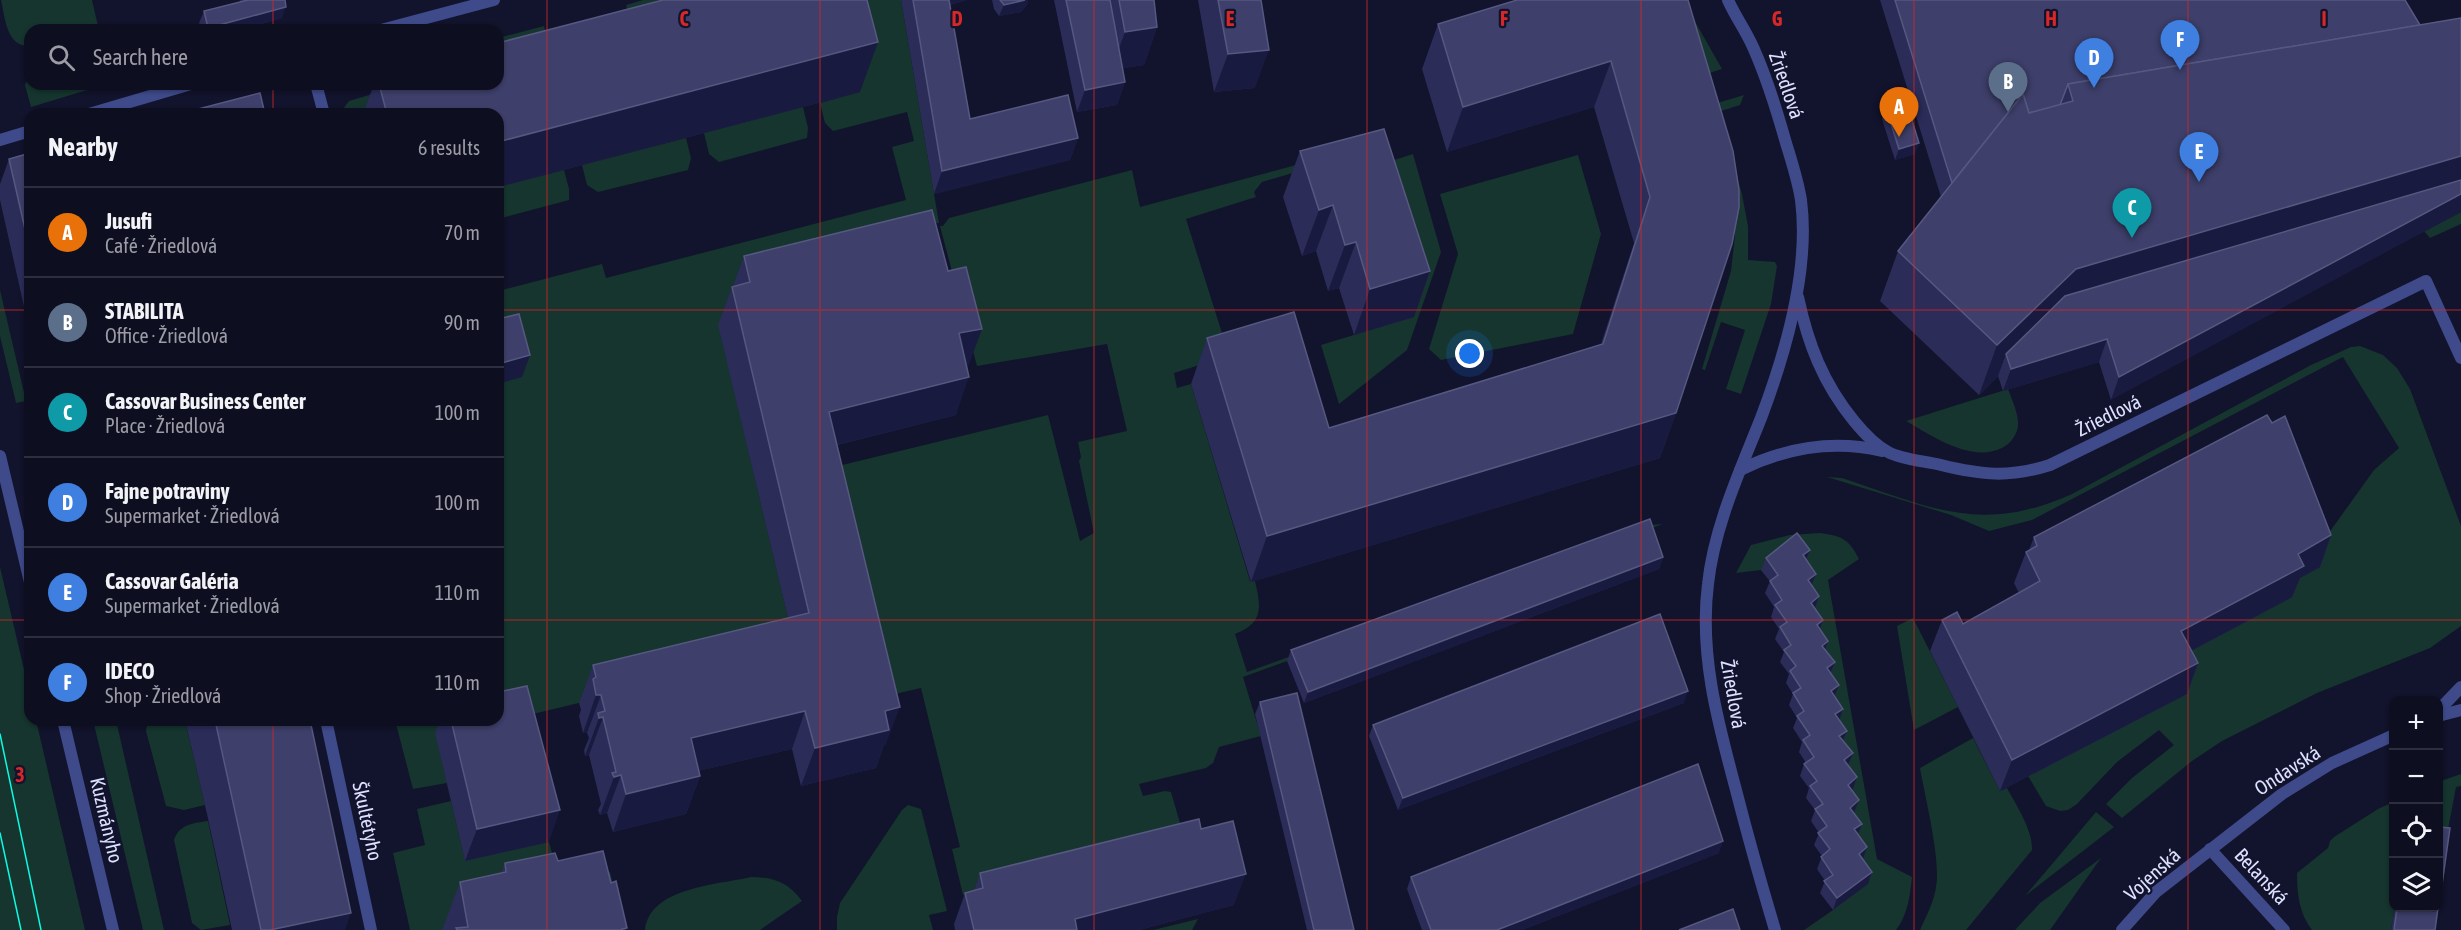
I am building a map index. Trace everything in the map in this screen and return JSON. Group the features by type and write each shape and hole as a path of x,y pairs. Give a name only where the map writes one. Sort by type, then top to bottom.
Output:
{"street":[{"path":"404,24 494,0"},
{"name":"Žriedlová","path":"1727,1 1752,45 1765,75 1801,199 1801,261 1797,292 1772,384 1740,470 1712,557 1707,585 1707,651 1712,697 1775,930"},
{"path":"109,108 170,90"},
{"path":"318,90 322,108"},
{"path":"0,140 24,133"},
{"name":"Žriedlová","path":"1797,292 1805,329 1820,369 1850,416 1863,431 1888,452 1977,474 2026,473 2042,468 2426,281 2461,358"},
{"path":"1740,470 1772,456 1817,446 1849,445 1888,452"},
{"path":"0,456 24,557"},
{"path":"2443,707 2461,687"},
{"path":"2443,715 2461,710"},
{"name":"Kuzmányho","path":"64,726 113,930"},
{"name":"Škultétyho","path":"327,726 371,930"},
{"name":"Ondavská","path":"2210,849 2282,794 2312,775 2332,763 2389,737"},
{"name":"Vojenská","path":"2122,930 2156,892 2210,849"},
{"name":"Belanská","path":"2210,849 2284,930"}],"green space":[{"path":"1,0 92,0 98,24 24,24 24,45 16,42 11,36"},
{"path":"643,0 673,0 628,12 626,5"},
{"path":"790,0 901,0 939,223 935,223 741,420 796,651 504,720 504,289 602,264 606,278 906,200 892,147 914,141 907,112 833,131 825,123 820,103 860,92"},
{"path":"1689,11 1722,69 1697,77"},
{"path":"544,26 546,34 504,44 504,36"},
{"path":"26,90 87,90 31,107"},
{"path":"386,90 405,90 404,108 344,108 349,101"},
{"path":"1744,95 1740,105 1718,112 1742,194 1748,226 1748,260 1775,262 1777,266 1771,304 1741,394 1726,389 1745,330 1721,322 1705,370 1702,369 1731,271 1735,235 1733,174 1707,106"},
{"path":"803,107 808,128 807,138 719,162 709,154 704,133"},
{"path":"686,138 691,158 688,170 598,192 587,185 582,165"},
{"path":"1359,148 1360,153 1262,182 1254,192 1256,197 1186,219 1228,352 1271,343 1174,373 1177,388 1191,384 1250,581 1255,581 1259,606 1256,619 1244,630 1235,634 1247,672 1651,525 1663,524 1243,677 1261,736 1219,747 1213,763 1206,768 1139,784 1143,796 1165,791 1171,792 1185,840 963,895 952,849 960,847 921,688 895,694 838,466 1048,415 1080,541 1094,533 1079,461 1081,457 1078,442 1127,431 1107,344 977,366 940,226 943,226 949,218 1132,170 1140,207"},
{"path":"1413,154 1441,252 1407,350 1339,404 1321,345 1413,317 1366,169"},
{"path":"1578,155 1601,234 1573,334 1441,360 1429,349 1458,254 1440,194"},
{"path":"564,170 569,189 569,200 504,217 504,185"},
{"path":"2461,212 2461,224 2430,238 2424,231"},
{"path":"0,290 24,392 24,401 16,403 0,336"},
{"path":"2360,346 2383,355 2397,368 2410,389 2461,526 2461,626 2430,648 2317,693 2222,741 2192,761 2122,818 2106,804 2132,778 2174,745 2159,730 2117,762 2077,804 2068,810 2060,811 2046,806 2028,776 2170,662 2292,597 2286,585 2320,567 2318,548 2374,470 2399,448 2343,357 2032,520 1989,531 1951,515 1827,477 1842,478 1929,507 1956,512 1982,515 2010,513 2040,506 2072,494 2311,365 2351,347"},
{"path":"2008,389 2018,421 2015,436 2002,448 1990,452 1965,450 1952,446 1906,421"},
{"path":"1820,533 1844,540 1852,547 1859,559 1828,580 1877,859 1912,877 1906,911 1896,930 1804,930 1833,910 1813,637 1761,570 1736,573 1751,545 1790,535"},
{"path":"0,567 24,669 24,726 37,726 85,930 0,930"},
{"path":"1913,618 1958,707 1914,730 1897,626"},
{"path":"94,726 117,726 164,930 143,930"},
{"path":"147,726 186,726 205,805 184,810 166,806 146,731"},
{"path":"397,726 471,726 436,733 447,783 413,789"},
{"path":"1973,738 2000,791 2007,788 2019,810 2030,834 2032,850 1966,930 1920,930 1934,898 1937,875 1929,811 1920,768"},
{"path":"2461,774 2461,786 2456,787 2446,840 2443,840 2443,780"},
{"path":"451,801 465,860 549,842 560,883 610,872 624,930 410,930 393,853 425,845 417,809"},
{"path":"2389,804 2389,912 2394,912 2391,930 2312,930 2304,917 2300,903 2297,873 2328,848 2334,837"},
{"path":"908,805 921,809 947,911 929,915 933,930 837,930 840,903 902,810"},
{"path":"2096,812 2114,827 2025,896"},
{"path":"208,821 230,925 201,930 192,923 174,840 183,827"},
{"path":"2101,858 2050,930 2015,930 2040,903"},
{"path":"751,877 780,882 791,889 802,901 760,930 645,930 650,916 659,905 672,896 687,890"},
{"path":"1198,919 1192,930 1153,930"}],"building":[{"path":"248,0 285,0 286,7 223,24 207,24 204,11"},
{"path":"663,0 867,0 878,42 504,140 504,108 385,108 381,90 504,90 504,41"},
{"path":"913,0 949,0 970,119 1068,95 1078,138 942,171"},
{"path":"1000,0 1025,0 1004,5"},
{"path":"1066,0 1110,0 1125,82 1085,90"},
{"path":"1119,0 1154,0 1157,27 1125,32"},
{"path":"1218,0 1261,0 1269,50 1228,54"},
{"path":"1517,0 1688,0 1733,151 1739,190 1739,207 1732,244 1676,413 1267,536 1207,338 1294,312 1329,428 1603,344 1650,197 1611,61 1463,107 1438,24"},
{"path":"1895,0 2405,0 2420,25 2068,84 2060,105 2029,113 2023,94 1952,183"},
{"path":"2461,18 2461,156 2076,269 1997,345 1898,251 2023,94 2029,113 2073,101 2068,84"},
{"path":"260,93 264,108 202,108"},
{"path":"1906,101 1919,143 1899,149 1886,108"},
{"path":"1384,129 1430,271 1370,289 1356,242 1345,245 1333,205 1319,210 1300,151"},
{"path":"24,155 24,225 9,159"},
{"path":"2461,180 2461,194 2119,377 2107,339 2011,369 2006,354 2065,296"},
{"path":"932,210 948,271 966,267 982,329 959,333 969,377 829,412 900,707 885,711 889,730 815,748 805,711 691,738 700,776 626,794 621,775 614,777 612,773 616,772 603,717 599,718 598,713 605,711 601,695 596,695 593,665 809,613 732,287 750,282 744,256"},
{"path":"519,314 530,355 504,362 504,318"},
{"path":"2267,415 2272,423 2285,416 2331,535 2298,554 2304,566 2181,631 2198,663 2012,760 1942,620 1957,612 1963,624 2040,581 2026,552 2037,546 2034,537"},
{"path":"1650,519 1663,557 1308,692 1291,650"},
{"path":"1797,533 1810,550 1803,555 1816,574 1808,580 1819,596 1811,603 1823,620 1817,625 1828,641 1822,646 1835,662 1827,668 1839,685 1831,691 1843,709 1835,714 1847,731 1839,736 1853,753 1844,760 1857,777 1848,785 1859,800 1850,808 1862,824 1854,829 1867,847 1859,854 1872,872 1837,898 1824,881 1833,875 1821,857 1830,849 1818,833 1827,826 1815,809 1823,804 1810,786 1817,781 1804,764 1814,757 1803,740 1810,735 1797,716 1804,711 1793,693 1801,688 1790,671 1796,666 1784,650 1791,645 1780,627 1787,622 1775,605 1782,600 1770,581 1778,575 1766,558"},
{"path":"1660,614 1688,691 1403,798 1373,725"},
{"path":"527,686 560,810 477,829 452,726 504,726 504,691"},
{"path":"1297,693 1354,930 1314,930 1260,702"},
{"path":"216,726 311,726 351,913 261,930"},
{"path":"1698,764 1723,841 1497,930 1431,930 1411,877"},
{"path":"1199,819 1201,829 1233,821 1246,874 1075,919 1077,930 974,930 965,893 983,888 980,873"},
{"path":"2443,827 2450,828 2443,878"},
{"path":"603,851 611,883 616,881 627,928 622,930 457,930 456,928 468,927 460,882 506,872 505,863 555,853 558,861"},
{"path":"1733,909 1740,930 1679,930"},
{"path":"2396,912 2437,912 2435,930 2394,930"}],"tram line":[{"path":"0,734 41,930"},
{"path":"0,833 21,930"}],"place":[{"name":"IDECO","path":"2180,70"},
{"name":"Fajne potraviny","path":"2094,88"},
{"name":"STABILITA","path":"2008,112"},
{"name":"Jusufi","path":"1899,137"},
{"name":"Cassovar Galéria","path":"2199,182"},
{"name":"Cassovar Business Center","path":"2132,238"}]}
